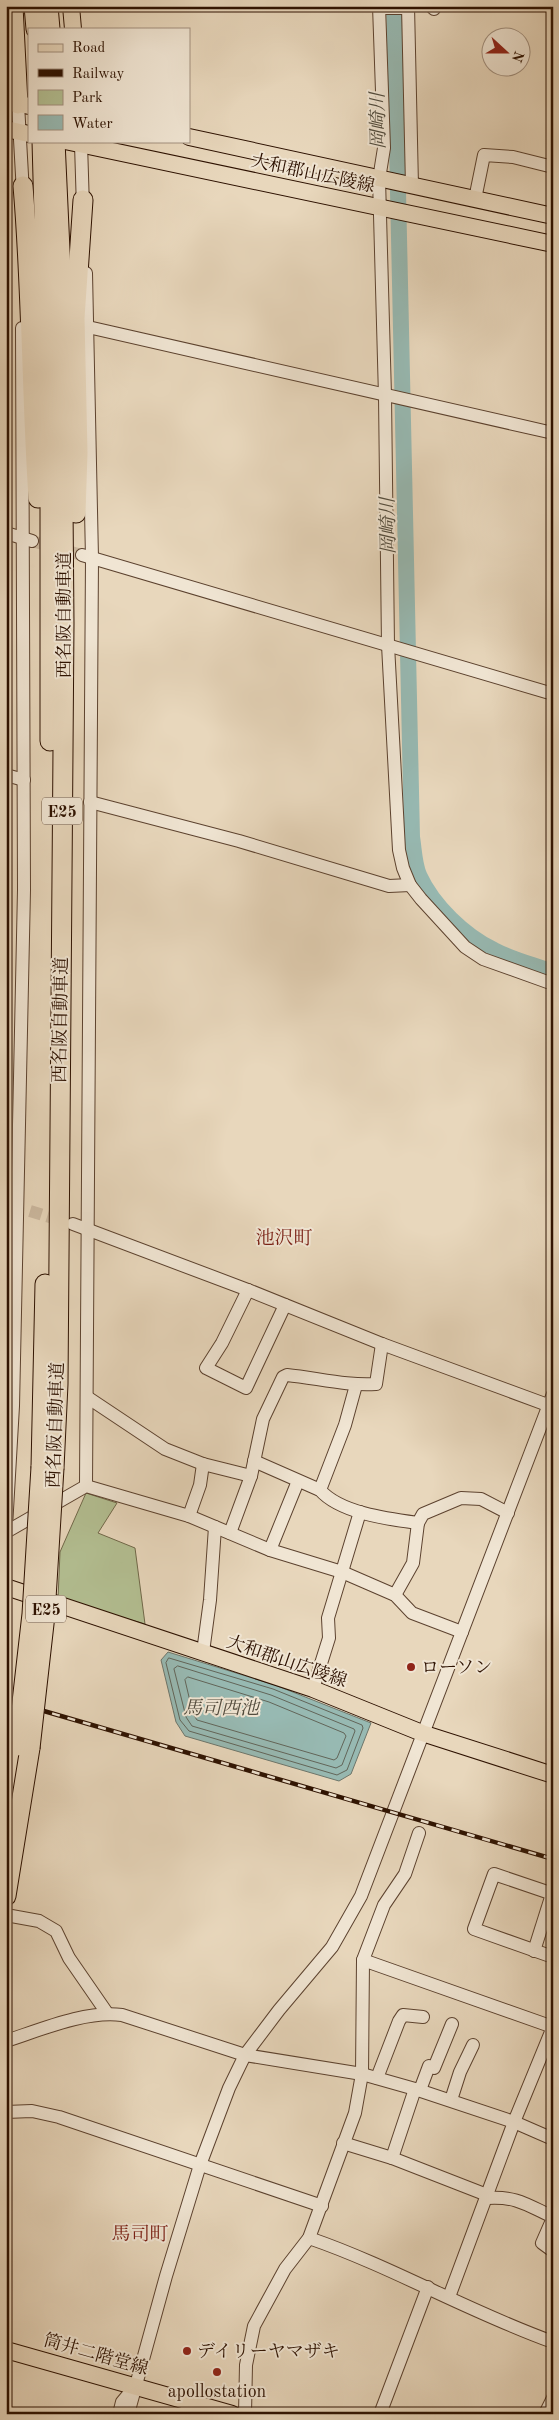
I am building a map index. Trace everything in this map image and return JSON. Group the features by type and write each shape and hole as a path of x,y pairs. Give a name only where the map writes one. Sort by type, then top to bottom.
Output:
{"highway":[{"path":"13,6 18,104"},
{"path":"34,6 45,28"},
{"path":"45,28 49,6"},
{"name":"西名阪自動車道","path":"48,1468 44,1384 50,651 49,426 60,145"},
{"name":"西名阪自動車道","path":"6,1896 24,1747 32,1614 58,1384 64,446 60,145"},
{"path":"23,186 28,241 34,427 50,651"},
{"path":"63,774 77,487 75,318 82,200"},
{"name":"西名阪自動車道","path":"6,1825 24,1747"}],"main road":[{"path":"71,6 73,28"},
{"name":"大和郡山広陵線","path":"190,137 553,216"},
{"name":"大和郡山広陵線","path":"60,145 408,213 553,244"},
{"name":"大和郡山広陵線","path":"6,1587 312,1689 422,1732 553,1775"},
{"name":"筒井二階堂線","path":"6,2350 232,2414"}],"street":[{"path":"410,186 408,7 380,7 384,148 382,208 391,646 399,850 410,885 465,947 483,959 553,984"},
{"path":"6,1527 9,1475 11,1283 24,1209 24,780 28,540 21,292 23,186 18,132 18,104"},
{"path":"60,145 82,200 88,328 87,556 90,802 86,1486"},
{"path":"475,199 484,155 512,156 553,167"},
{"path":"88,328 553,433"},
{"path":"6,534 28,540"},
{"path":"87,556 553,694"},
{"path":"6,775 24,780"},
{"path":"90,802 239,841 389,886 410,885"},
{"path":"73,1224 248,1290 382,1344 551,1402 422,1732 361,1896 332,1947 279,2010 245,2055 219,2111 200,2165 128,2414"},
{"path":"248,1290 222,1343 206,1368 246,1388 285,1305"},
{"path":"230,1533 251,1476 263,1419 283,1377 287,1374 356,1385 376,1384 382,1344"},
{"path":"320,1490 345,1425 356,1385"},
{"path":"87,1398 165,1449 203,1464 251,1476"},
{"path":"254,1461 320,1490 327,1498 360,1512 418,1523"},
{"path":"189,1516 200,1485 203,1464"},
{"path":"270,1550 298,1481"},
{"path":"6,1532 86,1486 189,1516 270,1550 342,1572 395,1595 412,1613 462,1632"},
{"path":"395,1595 413,1563 418,1523 424,1514 461,1498 481,1498 508,1513"},
{"path":"312,1689 328,1638 328,1618 360,1512"},
{"path":"203,1652 210,1600 216,1527"},
{"path":"245,2414 246,2365 254,2326 285,2269 309,2238 355,2113 362,2074 363,1960 384,1905 405,1874 419,1833"},
{"path":"534,1951 552,1894 494,1874 474,1929 534,1951 553,1957"},
{"path":"6,1915 49,1924 56,1931 69,1958 107,2013"},
{"path":"363,1960 553,2027 514,2122 449,2297"},
{"path":"6,2041 60,2024 107,2013 122,2014 245,2055 377,2078 451,2100 514,2122 553,2139"},
{"path":"377,2078 403,2015 423,2017"},
{"path":"392,2158 418,2090 429,2066 434,2068 452,2024"},
{"path":"451,2100 460,2072 474,2045"},
{"path":"6,2112 32,2111 60,2117 322,2206"},
{"path":"343,2143 392,2158 487,2196 515,2199 553,2218 542,2243 553,2251"},
{"path":"309,2238 355,2254 507,2326 553,2342"},
{"path":"380,2414 428,2288"},
{"path":"119,2414 122,2402 135,2386"},
{"path":"545,2414 553,2398"}],"green space":[{"path":"86,1493 117,1503 98,1533 135,1548 145,1624 58,1599 60,1552"}],"water":[{"name":"馬司西池","path":"168,1652 275,1685 371,1723 351,1774 339,1781 185,1736 176,1722 161,1660"}],"waterway":[{"name":"岡崎川","path":"394,6 412,837 415,861 425,887 441,909 472,937 501,954 553,972"}],"tunnel":[{"path":"32,541 82,555"},
{"path":"30,1211 66,1222"}],"railway":[{"path":"6,1700 553,1859"}],"place":[{"name":"ローソン","path":"411,1667"},
{"name":"デイリーヤマザキ","path":"187,2351"},
{"name":"apollostation","path":"217,2372"}],"district":[{"name":"池沢町","path":"284,1237"},
{"name":"馬司町","path":"140,2233"}]}
